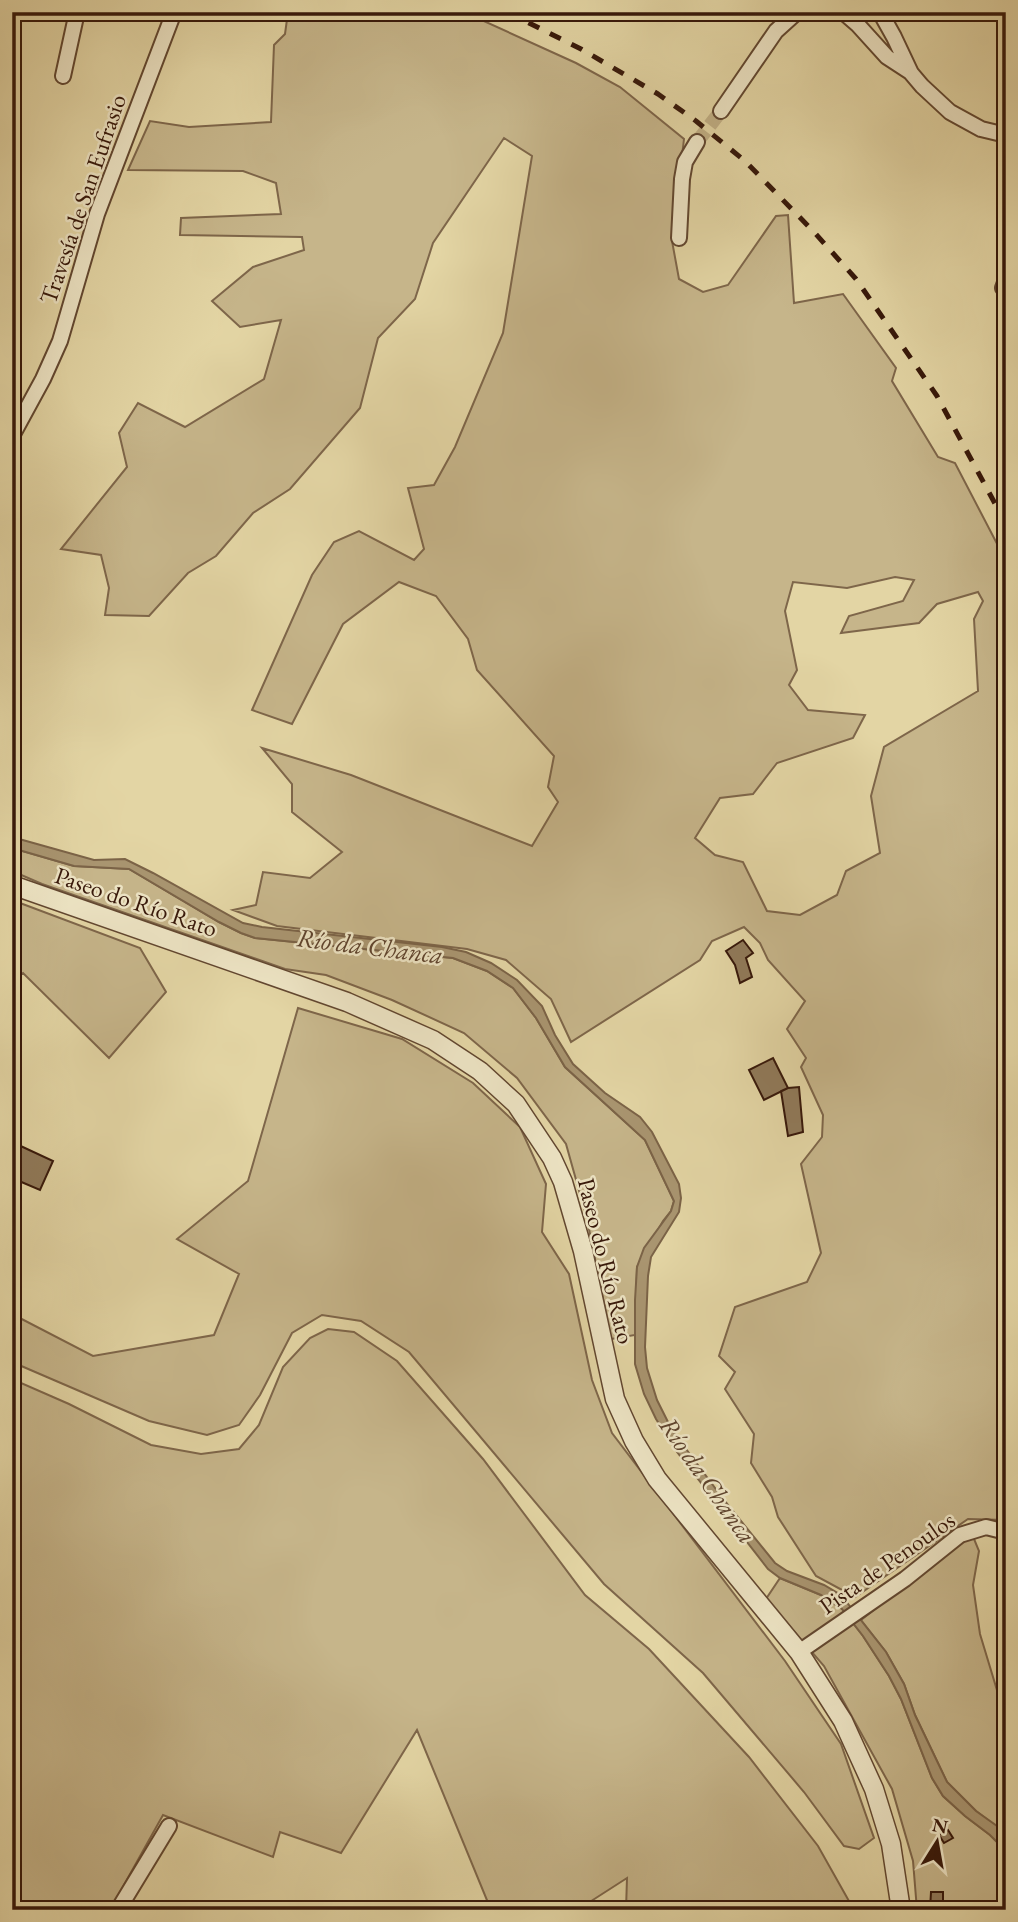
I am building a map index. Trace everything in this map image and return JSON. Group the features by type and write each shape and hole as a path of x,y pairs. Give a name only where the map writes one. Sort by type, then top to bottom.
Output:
{"street":[{"path":"63,76 77,12"},
{"name":"Travesía de San Eufrasio","path":"12,436 60,341 97,214 174,12"},
{"path":"720,111 776,31 797,12"},
{"path":"843,12 887,57 911,73"},
{"path":"880,12 911,73 922,86 950,112 981,129 1006,135"},
{"path":"679,238 681,179 685,162 697,142"},
{"name":"Paseo do Río Rato","path":"12,885 347,1002 433,1040 480,1071 516,1104 552,1158 563,1182 583,1251 615,1399 634,1441 657,1479 799,1652 843,1721 874,1789 891,1844 901,1910"},
{"name":"Pista de Penoulos","path":"799,1652 888,1590 960,1535 986,1527 1006,1532"},
{"path":"118,1910 169,1826"}],"shaded area":[{"path":"288,12 464,12 576,63 620,87 684,139 672,241 679,279 703,292 728,285 776,216 788,215 794,303 843,294 896,368 892,381 938,457 955,463 1006,561 1006,1520 968,1519 855,1597 816,1576 778,1517 772,1497 751,1463 754,1434 725,1389 735,1372 719,1356 735,1307 807,1282 821,1253 801,1164 822,1137 823,1115 801,1067 806,1058 787,1029 805,1001 768,960 760,943 744,927 712,941 700,960 571,1042 551,999 506,960 467,949 277,926 233,910 256,905 263,872 310,878 342,852 292,812 292,784 262,748 351,775 532,846 558,802 548,787 554,756 477,670 468,639 436,596 399,582 343,624 292,724 252,710 312,575 334,542 359,531 414,560 424,549 408,488 434,485 455,447 503,333 532,156 504,138 433,243 415,299 378,338 360,408 290,489 253,513 216,556 188,573 149,616 105,615 109,588 101,555 61,549 127,467 119,433 138,403 185,427 264,379 281,320 240,327 212,301 253,267 304,250 302,237 180,235 181,218 281,214 276,183 243,171 128,170 150,121 189,127 271,122 274,45 285,34","holes":["895,577 914,580 903,601 849,616 841,633 919,623 937,604 978,592 983,601 974,619 978,691 884,747 871,796 880,853 846,871 837,895 800,915 767,911 743,862 715,855 695,838 720,798 753,794 777,763 853,738 865,715 808,710 789,685 797,670 785,611 793,582 847,588"]},
{"path":"12,848 74,866 129,869 219,922 255,938 453,958 487,971 513,988 536,1018 565,1067 645,1140 674,1201 671,1211 637,1267 635,1335 611,1339 587,1219 566,1144 517,1078 464,1033 392,1000 326,975 285,969 42,884 12,871"},
{"path":"12,900 140,948 166,992 109,1058 23,973 12,981"},
{"path":"298,1008 402,1039 473,1083 520,1127 546,1184 542,1232 569,1274 592,1380 612,1433 785,1661 841,1744 874,1838 859,1849 844,1846 804,1792 703,1673 604,1584 409,1352 361,1321 322,1315 292,1333 260,1395 239,1425 207,1435 149,1421 12,1362 12,1314 93,1356 214,1335 239,1274 177,1239 248,1181"},
{"path":"328,1329 354,1332 397,1361 483,1459 585,1595 649,1649 749,1757 818,1846 854,1910 626,1910 627,1878 585,1905 584,1910 491,1910 417,1730 341,1853 280,1832 273,1857 163,1815 110,1910 12,1910 12,1379 151,1445 201,1454 239,1449 259,1425 283,1367 310,1338"},
{"path":"972,1534 979,1551 973,1585 980,1634 1006,1720 1006,1834 976,1811 947,1782 915,1715 904,1684 886,1652 861,1620"},
{"path":"780,1578 821,1595 842,1609 863,1636 901,1699 932,1778 943,1796 1006,1851 1006,1910 917,1910 913,1861 892,1789 824,1666 766,1599"}],"water":[{"name":"Río da Chanca","path":"12,837 94,860 125,859 243,923 442,947 466,952 491,963 517,980 542,1006 555,1035 573,1064 605,1093 640,1117 652,1132 679,1184 679,1212 651,1257 645,1347 647,1368 657,1400 672,1430 775,1563 841,1595 886,1652 904,1684 915,1715 947,1782 976,1811 1004,1831 1006,1851 943,1796 932,1778 901,1699 889,1676 842,1609 821,1595 780,1578 768,1569 677,1452 656,1419 644,1394 635,1364 637,1267 644,1248 671,1211 674,1201 645,1140 565,1067 536,1018 513,988 487,971 453,958 255,938 219,922 129,869 74,866 12,848"}],"building":[{"path":"743,940 753,953 746,958 752,977 740,983 735,965 726,951"},
{"path":"773,1058 788,1088 764,1100 749,1070"},
{"path":"799,1087 803,1132 788,1136 781,1091"},
{"path":"12,1142 53,1161 40,1190 12,1178"},
{"path":"948,1830 953,1838 944,1843 939,1835"},
{"path":"931,1892 943,1892 943,1910 930,1910"}],"tunnel":[{"path":"697,142 721,111"}],"railway":[{"path":"507,12 581,49 658,94 745,161 856,279 937,396 1006,524"}]}
